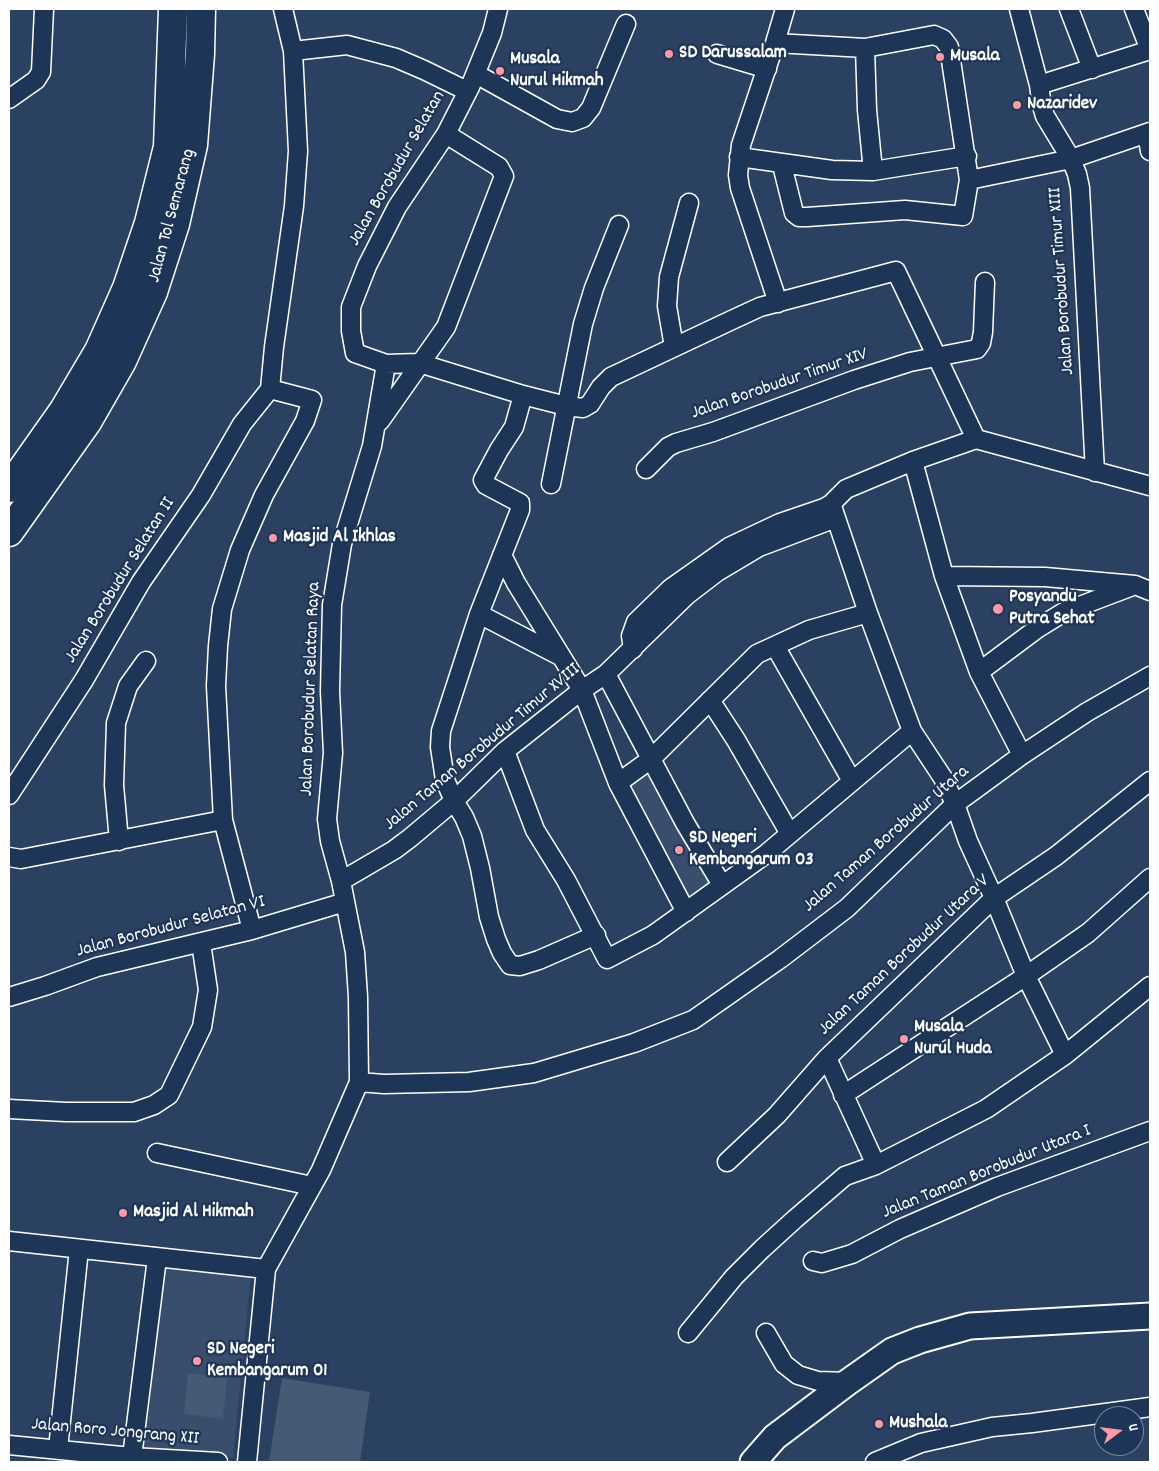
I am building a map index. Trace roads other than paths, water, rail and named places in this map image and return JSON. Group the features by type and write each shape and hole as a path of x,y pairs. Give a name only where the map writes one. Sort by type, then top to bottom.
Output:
{"highway":[{"name":"Jalan Tol Semarang","path":"9,488 64,410 99,351 127,288 146,232 168,147 173,9"},
{"name":"Jalan Tol Semarang","path":"9,532 87,422 122,361 153,292 175,224 193,145 200,54 201,9"}],"street":[{"path":"9,99 36,80 41,72 44,9"},
{"path":"252,930 223,820 216,686 222,609 240,550 264,495 305,421 312,400 270,389 294,206 298,142 293,50 283,9"},
{"name":"Jalan Borobudur Selatan","path":"386,364 355,353 351,331 351,307 366,266 397,207 446,134 476,74 492,33 498,9"},
{"path":"778,303 740,188 739,157 741,145 785,9"},
{"name":"Jalan Borobudur Timur XIII","path":"1020,9 1045,116 1071,159 1080,188 1095,472"},
{"path":"1069,9 1092,69"},
{"path":"1039,85 1150,50 1134,9"},
{"path":"476,74 557,119 572,122 583,118 591,108 626,24"},
{"path":"775,43 865,48 934,35 943,39 949,48 967,156 969,180 962,216 905,210 799,217 794,213 782,164"},
{"path":"293,50 347,44 396,58 467,91"},
{"path":"865,48 867,110 873,171"},
{"path":"717,54 767,69"},
{"path":"969,180 1071,159 1148,133 1150,151"},
{"path":"377,425 446,327 504,176 499,167 446,134"},
{"path":"739,157 832,170 873,171 967,156"},
{"path":"674,347 667,306 669,277 689,203"},
{"path":"551,484 583,324 594,288 619,225"},
{"path":"386,364 419,364 566,406 583,408 587,407 601,387 611,378 760,307 896,270 976,439"},
{"name":"Jalan Borobudur Timur XIV","path":"646,469 668,447 676,443 713,432 910,362 977,349 981,343 985,282"},
{"name":"Jalan Borobudur Selatan Raya","path":"359,1082 358,997 355,952 341,881 330,841 328,819 333,753 330,691 332,605 342,544 377,425 386,364"},
{"name":"Jalan Borobudur Selatan II","path":"9,796 84,680 141,582 200,495 242,424 270,389"},
{"path":"523,394 514,427 483,480 486,485 520,503 520,510 479,614 441,731 440,747 445,780 472,836 489,917 502,953 510,965 520,966 539,960 596,935"},
{"path":"1065,1055 1026,976 968,841 956,804 912,731 868,613 834,511 846,489 913,461 976,439 1150,486"},
{"path":"913,461 944,576 979,672 1022,755"},
{"path":"633,649 631,636 636,622 671,588 729,547 780,523 834,511"},
{"name":"Jalan Taman Borobudur Timur XVIII","path":"341,881 394,850 454,801 505,751 582,690 606,674 687,595 717,572 759,547 834,511"},
{"path":"502,555 516,583 582,690 618,783 686,912"},
{"path":"944,576 1045,576 1143,588"},
{"path":"979,672 1038,628 1064,612 1143,588"},
{"path":"618,783 651,759 757,654 809,630 868,613"},
{"path":"479,614 561,656"},
{"path":"775,646 852,781"},
{"path":"119,841 114,784 116,723 128,686 146,662"},
{"path":"606,674 685,823 722,885"},
{"name":"Jalan Taman Borobudur Utara","path":"359,1082 384,1084 469,1082 534,1073 634,1043 693,1020 780,959 847,908 956,804 1022,755 1087,712 1150,676"},
{"path":"710,700 736,740 790,834"},
{"path":"505,751 535,830 566,880 607,958 653,936 766,854 912,731"},
{"name":"Jalan Taman Borobudur Utara V","path":"727,1162 777,1115 827,1058 994,898 1056,856 1150,780"},
{"path":"9,857 21,859 223,820"},
{"path":"843,1095 1026,976 1088,933 1150,878"},
{"name":"Jalan Borobudur Selatan VI","path":"9,997 97,967 252,930 344,902"},
{"path":"9,1109 66,1112 134,1112 154,1106 169,1095 202,1027 208,990 201,942"},
{"path":"688,1333 734,1277 795,1219 846,1176 876,1165 986,1109 1065,1055 1150,986"},
{"path":"827,1058 876,1165"},
{"path":"247,1462 266,1269 320,1170 359,1082"},
{"name":"Jalan Taman Borobudur Utara I","path":"813,1261 822,1263 852,1254 900,1228 997,1187 1150,1131"},
{"path":"157,1153 312,1186"},
{"path":"9,1241 266,1269"},
{"path":"58,1449 79,1249"},
{"path":"132,1457 157,1258"},
{"path":"753,1462 775,1437 848,1382 892,1351 920,1340 970,1326 1150,1316"},
{"path":"766,1333 784,1364 798,1375 818,1381 848,1382"},
{"path":"875,1462 921,1443 992,1427 1150,1407"},
{"name":"Jalan Roro Jongrang XII","path":"9,1445 132,1457 218,1462"}],"place":[{"name":"SD Darussalam","path":"669,54"},
{"name":"Musala","path":"940,57"},
{"name":"Musala Nurul Hikmah","path":"500,71"},
{"name":"Nazaridev","path":"1017,105"},
{"name":"Masjid Al Ikhlas","path":"273,538"},
{"name":"Posyandu Putra Sehat","path":"998,609"},
{"name":"SD Negeri Kembangarum 03","path":"679,850"},
{"name":"Musala Nurul Huda","path":"904,1039"},
{"name":"Masjid Al Hikmah","path":"123,1213"},
{"name":"SD Negeri Kembangarum 01","path":"197,1361"},
{"name":"Mushala","path":"879,1424"}]}
